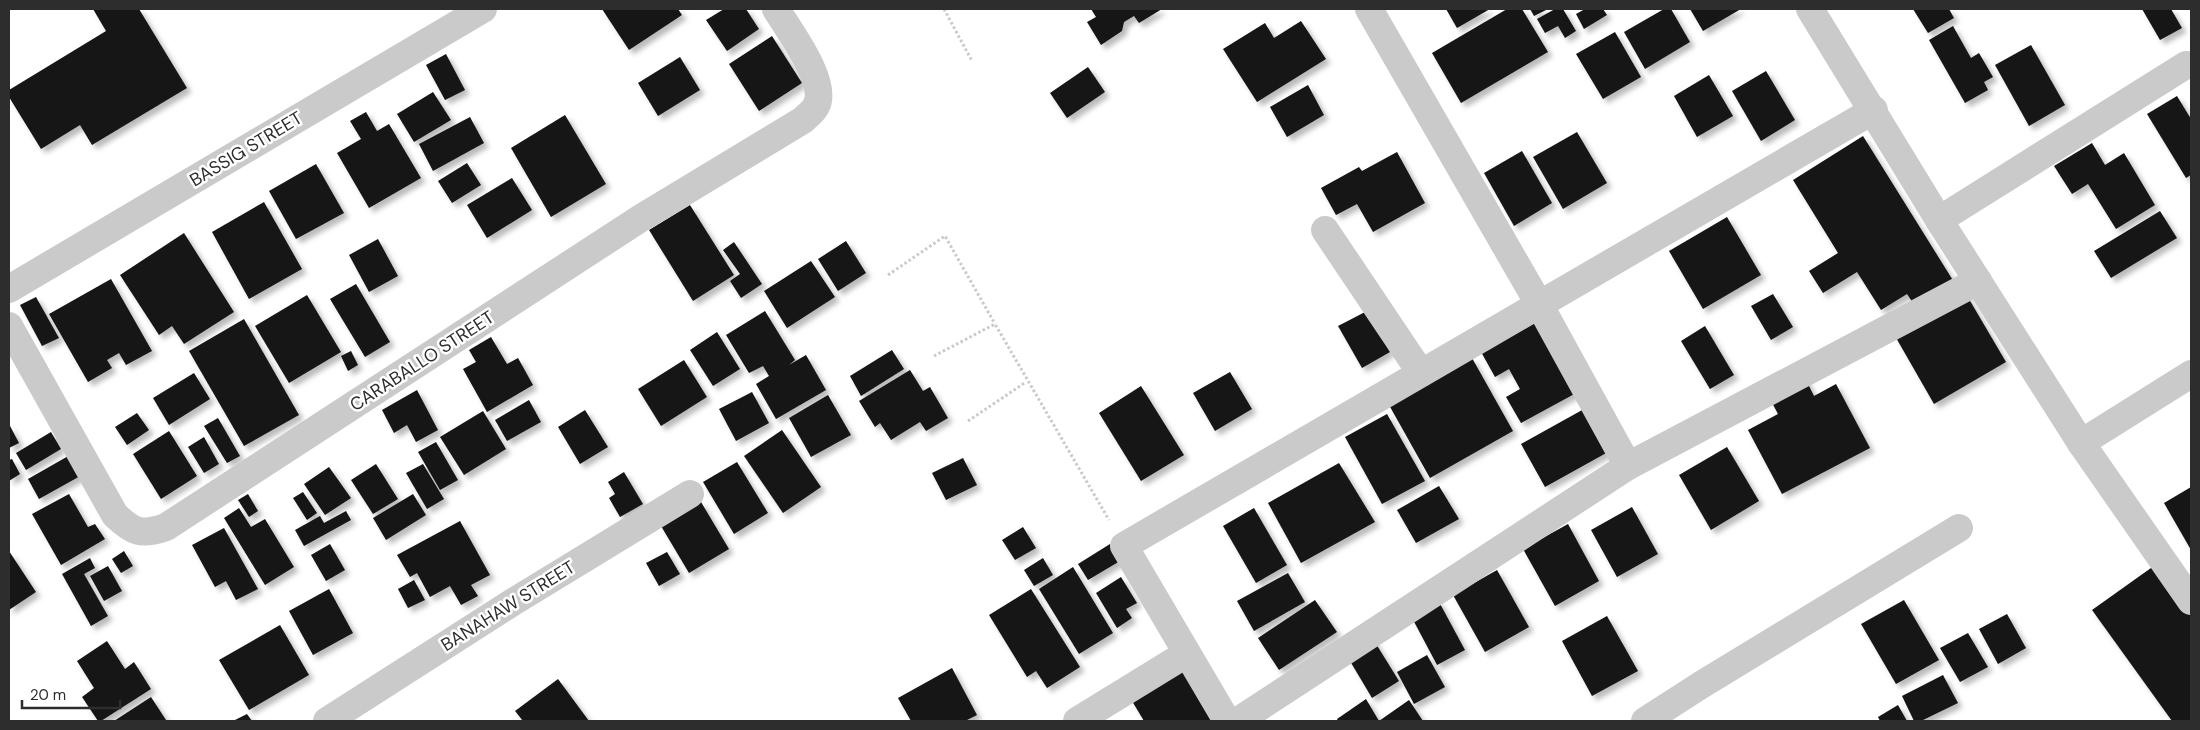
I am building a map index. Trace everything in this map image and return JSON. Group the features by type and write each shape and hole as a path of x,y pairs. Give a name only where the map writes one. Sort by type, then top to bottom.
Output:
{"street":[{"name":"BASSIG STREET","path":"9,289 482,9"},
{"name":"CARABALLO STREET","path":"9,326 115,515 127,526 138,532 151,532 166,527 641,218 803,120 817,106 820,92 812,70 776,9"},
{"path":"1369,9 1539,304 1628,466"},
{"path":"1810,9 1874,110 1939,220 2081,443 2191,601"},
{"path":"1939,220 2186,64"},
{"path":"1227,721 1124,546 1874,110"},
{"path":"1325,230 1421,373"},
{"path":"1238,721 1628,466 1978,281"},
{"path":"2081,443 2191,374"},
{"name":"BANAHAW STREET","path":"345,717 512,602 690,494"},
{"path":"1645,721 1675,713 1959,528"},
{"path":"1077,721 1186,654"}],"path":[{"path":"944,9 972,61"},
{"path":"888,275 945,236 1026,382 1124,546"},
{"path":"934,356 995,324"},
{"path":"968,421 1026,382"}],"building":[{"path":"93,9 139,9 187,88 92,145 80,125 41,149 9,97 9,90 106,31"},
{"path":"602,9 678,9 682,15 629,50"},
{"path":"724,9 746,9 759,29 727,51 706,20"},
{"path":"1091,9 1162,9 1139,23 1134,16 1124,22 1122,31 1101,45 1087,22 1096,17"},
{"path":"1446,9 1490,9 1457,28"},
{"path":"1507,9 1522,9 1548,52 1461,103 1432,53"},
{"path":"1530,9 1548,9 1534,16"},
{"path":"1555,9 1563,9 1576,31 1565,38 1558,26 1545,33 1537,19"},
{"path":"1585,9 1603,9 1607,15 1584,29 1576,14"},
{"path":"1664,9 1671,9 1690,42 1645,69 1624,32"},
{"path":"1690,9 1741,9 1703,31"},
{"path":"1913,9 1949,9 1954,18 1928,33"},
{"path":"2142,9 2171,9 2182,28 2160,40"},
{"path":"1301,21 1326,59 1257,102 1223,49 1265,23 1274,38"},
{"path":"1953,26 1971,58 1979,53 1993,77 1984,82 1988,90 1965,103 1929,40"},
{"path":"1615,32 1641,77 1603,99 1576,54"},
{"path":"772,36 802,83 759,111 729,64"},
{"path":"2031,45 2065,105 2029,126 1995,65"},
{"path":"446,54 465,90 445,100 426,65"},
{"path":"680,57 700,90 658,116 638,83"},
{"path":"1088,67 1105,92 1067,118 1050,93"},
{"path":"1766,71 1795,120 1761,141 1732,91"},
{"path":"1709,75 1733,116 1697,137 1674,96"},
{"path":"1308,85 1324,115 1287,137 1270,107"},
{"path":"433,92 451,120 414,142 397,114"},
{"path":"2177,96 2191,119 2191,175 2186,178 2147,114"},
{"path":"366,112 377,131 389,124 421,178 369,208 337,153 361,139 350,121"},
{"path":"565,115 606,184 551,217 511,148"},
{"path":"470,117 484,143 433,171 419,144"},
{"path":"1577,132 1607,183 1563,209 1533,157"},
{"path":"1863,136 1954,282 1915,306 1907,294 1881,310 1857,272 1823,293 1809,271 1838,253 1793,180"},
{"path":"2092,143 2105,165 2124,153 2155,205 2116,229 2088,184 2072,194 2054,166"},
{"path":"1522,151 1552,203 1514,226 1484,173"},
{"path":"1397,152 1425,203 1373,232 1357,204 1336,215 1321,188 1359,167 1362,171"},
{"path":"467,163 481,185 452,203 438,181"},
{"path":"316,164 344,213 296,239 269,191"},
{"path":"512,178 532,210 487,238 467,205"},
{"path":"264,202 302,269 249,299 212,232"},
{"path":"690,205 734,275 693,301 649,230"},
{"path":"2160,211 2177,238 2111,278 2094,251"},
{"path":"1727,217 1761,275 1703,309 1669,251"},
{"path":"184,233 234,312 184,344 172,326 159,335 120,275"},
{"path":"378,239 398,276 369,292 349,255"},
{"path":"846,241 866,273 838,291 818,259"},
{"path":"734,242 762,284 741,298 730,281 740,274 723,250"},
{"path":"811,261 835,297 787,328 764,291"},
{"path":"111,279 152,351 126,365 119,353 107,360 112,368 88,382 49,314"},
{"path":"356,284 390,342 365,357 330,299"},
{"path":"1773,294 1793,327 1771,340 1751,306"},
{"path":"1966,294 2006,362 1934,404 1895,336"},
{"path":"307,295 341,352 289,383 255,326"},
{"path":"36,297 59,338 42,346 20,305"},
{"path":"765,311 795,360 789,365 806,355 826,390 776,419 756,384 769,376 763,366 749,373 726,335"},
{"path":"1367,311 1390,352 1362,368 1338,326"},
{"path":"1537,318 1578,392 1521,423 1506,397 1520,389 1509,369 1495,377 1480,350"},
{"path":"244,319 299,415 244,446 189,351"},
{"path":"1705,326 1734,375 1710,389 1681,341"},
{"path":"717,332 740,369 713,386 690,350"},
{"path":"491,337 507,364 518,358 533,385 487,412 463,369 476,362 469,350"},
{"path":"892,350 904,369 861,396 850,376"},
{"path":"351,351 358,365 348,371 341,356"},
{"path":"1472,358 1513,431 1430,478 1389,405"},
{"path":"684,360 707,397 661,426 638,389"},
{"path":"910,370 923,391 930,387 948,418 926,431 920,422 891,440 880,423 875,427 859,401"},
{"path":"1230,372 1252,409 1215,431 1193,393"},
{"path":"194,373 210,399 169,425 153,398"},
{"path":"1804,376 1814,396 1836,384 1870,448 1782,494 1748,430 1778,414 1768,395"},
{"path":"1141,386 1184,455 1141,481 1099,413"},
{"path":"417,390 438,430 416,442 407,425 394,433 382,410"},
{"path":"752,392 769,423 736,441 719,409"},
{"path":"828,395 851,435 811,457 789,418"},
{"path":"529,400 541,422 507,441 495,420"},
{"path":"1584,409 1608,452 1545,487 1521,444"},
{"path":"585,410 608,447 580,464 558,427"},
{"path":"483,411 506,449 464,475 440,437"},
{"path":"137,413 149,430 127,445 115,427"},
{"path":"1387,414 1425,481 1382,504 1345,437"},
{"path":"218,418 240,456 227,463 204,426"},
{"path":"9,424 19,443 9,448"},
{"path":"782,430 821,487 783,513 744,456"},
{"path":"169,431 197,476 161,499 133,454"},
{"path":"51,432 61,449 26,470 16,453"},
{"path":"204,437 219,464 204,473 188,447"},
{"path":"436,442 458,480 440,490 418,452"},
{"path":"1727,447 1759,501 1711,530 1679,475"},
{"path":"70,455 82,475 39,499 28,479"},
{"path":"963,458 977,485 946,500 932,473"},
{"path":"12,459 20,474 9,481 9,460"},
{"path":"737,462 768,513 734,534 703,482"},
{"path":"1339,463 1375,522 1301,563 1268,503"},
{"path":"376,464 398,499 373,514 351,480"},
{"path":"423,464 444,499 427,509 406,473"},
{"path":"329,467 351,498 325,515 304,484"},
{"path":"624,472 643,504 620,517 609,498 615,494 608,482"},
{"path":"1439,486 1459,519 1416,543 1397,510"},
{"path":"2191,487 2191,550 2164,503"},
{"path":"303,492 317,513 307,520 293,498"},
{"path":"69,494 88,527 95,524 105,539 61,565 32,514"},
{"path":"248,494 258,511 249,517 238,500"},
{"path":"413,494 426,515 386,540 373,518"},
{"path":"701,502 729,549 689,573 661,526"},
{"path":"1632,507 1658,554 1617,577 1591,530"},
{"path":"239,508 251,527 265,519 294,567 265,585 224,518"},
{"path":"1254,508 1287,565 1256,583 1223,526"},
{"path":"346,511 351,520 304,546 295,530 320,516 324,523"},
{"path":"460,521 490,575 471,585 478,596 461,605 450,586 430,597 417,573 410,577 397,555"},
{"path":"1568,524 1599,581 1555,606 1523,549"},
{"path":"1023,527 1036,548 1015,560 1002,540"},
{"path":"224,528 258,589 236,600 226,581 215,587 192,545"},
{"path":"330,544 345,570 326,581 311,555"},
{"path":"1110,544 1120,561 1088,580 1078,564"},
{"path":"9,551 36,592 9,610"},
{"path":"124,551 133,566 121,573 112,559"},
{"path":"667,552 680,574 659,586 646,563"},
{"path":"90,558 95,568 84,574 108,616 91,626 62,574"},
{"path":"1043,558 1053,575 1034,586 1024,570"},
{"path":"2158,563 2191,611 2191,721 2172,721 2092,610"},
{"path":"108,566 122,591 104,601 90,576"},
{"path":"1073,567 1113,633 1079,654 1039,589"},
{"path":"1497,570 1529,627 1485,652 1453,595"},
{"path":"1288,573 1305,602 1254,631 1237,601"},
{"path":"1121,577 1137,603 1126,609 1132,618 1117,628 1096,593"},
{"path":"414,580 425,600 408,608 398,589"},
{"path":"329,589 353,633 313,655 289,611"},
{"path":"1031,589 1080,667 1047,688 1036,671 1027,677 989,615"},
{"path":"1315,600 1337,632 1279,670 1258,638"},
{"path":"1438,600 1465,650 1437,665 1411,616"},
{"path":"1904,600 1939,660 1896,684 1861,624"},
{"path":"2007,614 2026,648 1998,664 1979,629"},
{"path":"1607,616 1638,671 1592,696 1562,641"},
{"path":"280,625 309,675 249,710 219,660"},
{"path":"1968,633 1988,667 1960,682 1940,648"},
{"path":"1373,639 1399,681 1372,698 1347,656"},
{"path":"107,641 125,669 134,662 151,689 101,721 98,721 82,697 94,688 77,661"},
{"path":"1427,655 1445,687 1414,704 1397,672"},
{"path":"1180,665 1214,721 1144,721 1129,696"},
{"path":"952,668 977,715 965,721 911,721 898,698"},
{"path":"1943,675 1958,703 1921,721 1914,721 1902,696"},
{"path":"558,679 589,721 523,721 515,711"},
{"path":"151,697 166,720 114,721"},
{"path":"1366,699 1379,721 1338,721 1337,719"},
{"path":"1409,700 1423,721 1379,721"},
{"path":"1898,705 1907,721 1880,721 1878,717"},
{"path":"247,714 252,721 233,721"}]}
